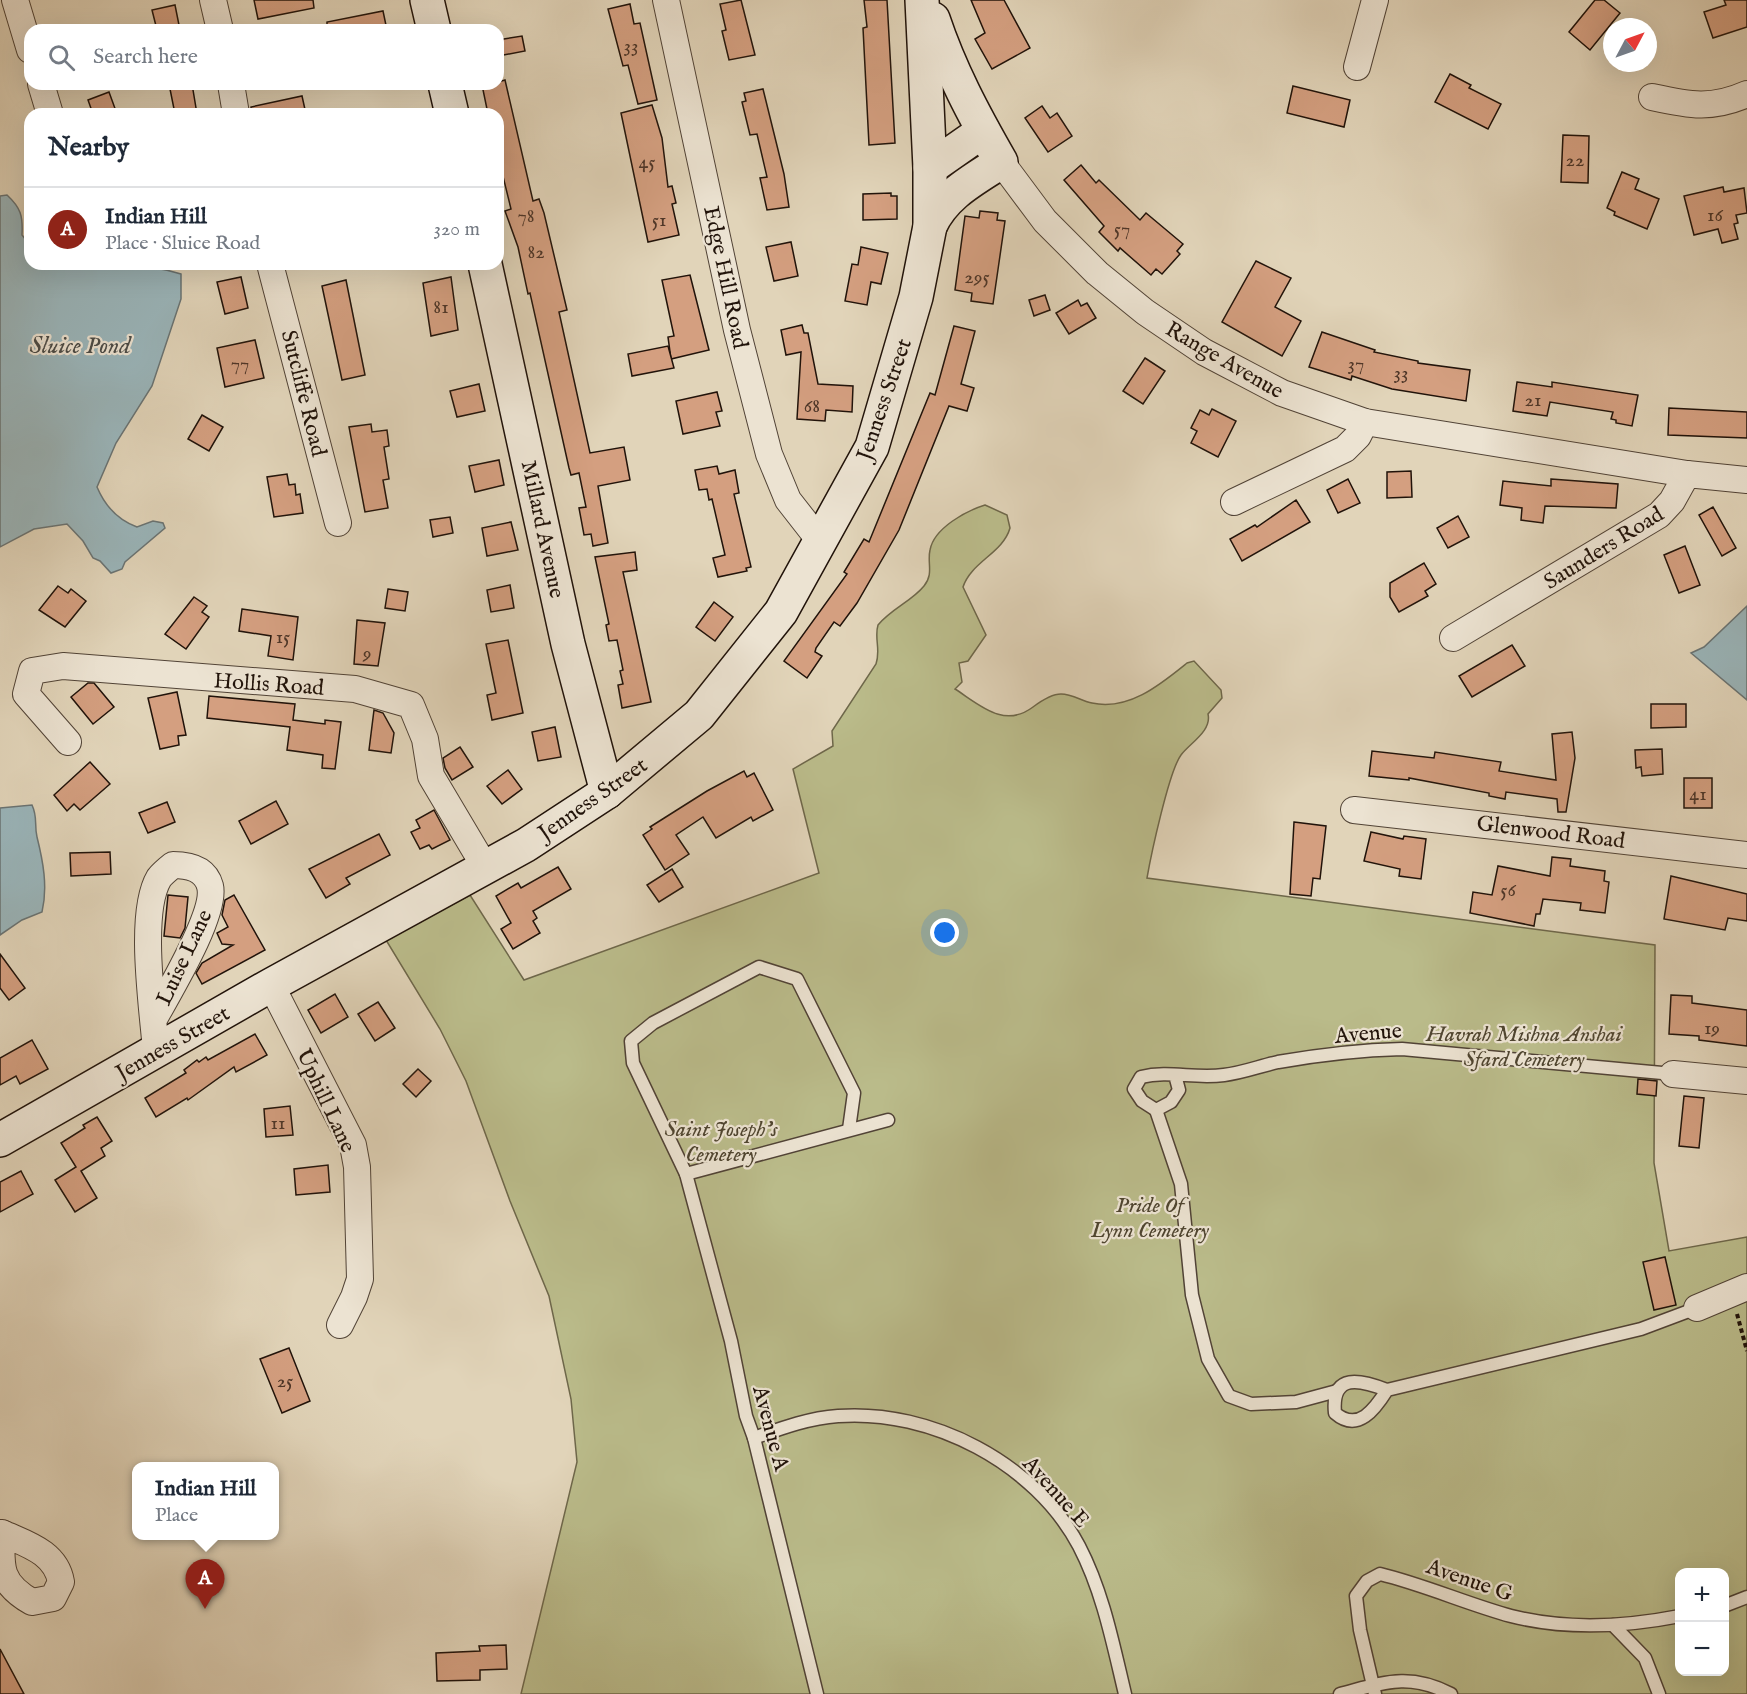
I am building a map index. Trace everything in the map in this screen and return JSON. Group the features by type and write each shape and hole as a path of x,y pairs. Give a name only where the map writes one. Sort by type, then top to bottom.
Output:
{"street":[{"path":"15,0 24,30"},
{"path":"213,0 219,24"},
{"path":"427,0 433,24"},
{"name":"Edge Hill Road","path":"666,0 737,330 770,454 788,500 820,541"},
{"name":"Jenness Street","path":"0,1140 271,985 526,845 607,792 699,715 781,612 872,447 916,297 930,226 930,168 922,0"},
{"name":"Range Avenue","path":"927,0 945,55 983,131 1001,162 1045,221 1096,273 1203,352 1282,393 1365,422 1686,474"},
{"path":"1357,67 1375,0"},
{"path":"43,90 48,108"},
{"path":"232,90 235,108"},
{"path":"446,90 451,108"},
{"path":"1652,97 1694,106 1706,106 1747,94"},
{"path":"930,168 983,131"},
{"name":"Jenness Street","path":"930,226 935,214 952,195 1001,162"},
{"name":"Sutcliffe Road","path":"272,270 338,522"},
{"name":"Millard Avenue","path":"486,270 568,644 607,792"},
{"path":"1234,502 1345,449 1358,436 1365,422"},
{"path":"1686,474 1747,480"},
{"name":"Saunders Road","path":"1453,638 1659,515 1672,501 1686,474"},
{"name":"Hollis Road","path":"68,742 26,694 32,671 63,666 355,689 411,705 425,739 431,776 485,867"},
{"name":"Glenwood Road","path":"1354,810 1747,855"},
{"name":"Luise Lane","path":"154,1019 194,944 209,905 210,885 198,870 189,865 173,865 159,878 153,896 148,930 156,1051"},
{"name":"Uphill Lane","path":"271,985 353,1145 357,1167 360,1279 340,1325"},
{"path":"1673,1074 1747,1081"},
{"path":"1697,1308 1739,1290"}],"lane":[{"name":"Avenue A","path":"817,1694 754,1438 746,1416 731,1341 686,1174 633,1063 631,1041 653,1023 759,967 797,979 854,1093 849,1129"},
{"name":"Avenue","path":"1387,1390 1361,1380 1346,1382 1337,1391 1296,1402 1251,1404 1228,1396 1206,1348 1192,1294 1181,1184 1156,1110 1142,1101 1134,1089 1141,1077 1160,1072 1174,1075 1223,1075 1279,1062 1368,1050 1402,1048 1673,1074"},
{"path":"1156,1110 1171,1102 1179,1090 1174,1075"},
{"path":"686,1174 888,1120"},
{"path":"1337,1391 1334,1402 1335,1413 1351,1421 1375,1411 1387,1390 1641,1329 1697,1308"},
{"name":"Avenue E","path":"754,1438 815,1419 869,1415 928,1428 992,1455 1041,1496 1078,1545 1093,1578 1107,1622 1125,1694"},
{"name":"Avenue G","path":"1374,1690 1360,1630 1356,1596 1367,1581 1380,1574 1416,1582 1510,1616 1548,1623 1613,1625 1675,1617"},
{"path":"1729,1604 1747,1597"},
{"path":"1613,1625 1645,1658 1659,1694"},
{"path":"1340,1694 1374,1690 1402,1679 1423,1682 1451,1694"}],"path":[{"path":"1739,1290 1747,1351"}],"green space":[{"path":"985,505 1007,515 1010,528 1001,544 973,571 963,587 986,635 968,661 959,663 962,682 955,689 983,708 1012,716 1057,694 1069,695 1092,703 1119,703 1144,694 1187,663 1194,661 1221,690 1222,698 1208,714 1204,731 1181,755 1176,764 1161,814 1147,878 1655,945 1654,1163 1669,1251 1747,1237 1747,1694 521,1694 577,1462 571,1399 549,1296 510,1201 466,1081 440,1029 386,940 470,895 524,980 819,873 793,769 833,746 832,731 876,664 878,625 924,586 930,573 929,555 933,542 944,528 960,516"}],"water":[{"name":"Sluice Pond","path":"7,195 20,213 24,238 24,270 166,270 181,274 181,299 152,386 116,443 97,487 108,506 124,520 137,527 153,521 163,523 165,528 125,562 122,569 111,573 100,561 93,558 83,541 67,524 34,529 0,547 0,196"},
{"path":"1747,606 1747,700 1691,653 1704,647"},
{"path":"32,805 44,874 45,893 42,912 22,920 0,935 0,808"}],"building":[{"path":"254,0 313,0 314,8 258,19"},
{"path":"741,0 755,55 729,60 722,31 726,30 720,4"},
{"path":"864,0 887,0 895,143 869,145 863,28 867,27"},
{"path":"971,0 1004,0 1030,48 992,69 975,39 985,33"},
{"path":"1595,0 1604,0 1620,13 1616,18 1603,18 1603,34 1590,50 1569,32"},
{"path":"1724,0 1747,0 1747,27 1713,38 1704,12 1726,5"},
{"path":"630,4 634,24 640,23 657,100 638,104 628,65 623,66 608,9"},
{"path":"175,5 179,24 156,24 152,10"},
{"path":"383,11 386,24 327,24 327,22"},
{"path":"522,36 525,51 504,55 504,39"},
{"path":"1450,74 1471,85 1469,88 1501,104 1488,129 1435,102"},
{"path":"504,80 533,201 539,199 544,213 567,310 559,312 590,453 624,447 630,480 598,486 608,543 593,546 591,534 584,535 579,508 586,507 579,473 571,475 569,468 530,293 528,294 518,247 505,211 511,209 504,180 504,108 487,108 483,90 504,90"},
{"path":"1293,86 1350,100 1344,127 1287,113"},
{"path":"763,89 784,174 789,207 767,210 760,178 767,177 757,134 750,135 742,102 746,101 744,93"},
{"path":"170,90 193,90 196,108 174,108"},
{"path":"109,92 115,108 91,108 88,100"},
{"path":"302,96 305,108 251,108"},
{"path":"652,105 662,138 668,187 672,186 676,203 672,204 679,235 648,242 621,113"},
{"path":"1042,106 1050,118 1057,113 1072,136 1048,152 1025,118"},
{"path":"1563,135 1589,136 1588,183 1561,182"},
{"path":"1081,165 1096,183 1099,180 1140,220 1146,213 1183,244 1177,251 1180,254 1162,274 1156,269 1151,275 1120,248 1118,251 1099,232 1104,226 1064,180"},
{"path":"1622,172 1639,179 1635,189 1659,199 1647,229 1614,215 1615,212 1607,208"},
{"path":"1723,187 1724,192 1744,188 1747,213 1736,215 1738,223 1734,224 1738,239 1722,243 1718,229 1694,235 1684,196"},
{"path":"891,193 891,196 897,196 897,219 863,220 863,194"},
{"path":"980,211 998,213 997,220 1005,221 993,304 971,301 972,293 955,290 965,216 979,218"},
{"path":"791,242 798,276 774,281 766,247"},
{"path":"861,247 888,253 881,284 871,282 867,305 845,301 852,264 858,265"},
{"path":"1256,261 1291,278 1275,307 1301,321 1282,356 1222,322"},
{"path":"690,275 709,350 671,359 668,337 674,336 662,280"},
{"path":"241,277 248,308 225,314 217,282"},
{"path":"451,277 458,330 431,336 423,283"},
{"path":"346,280 365,375 342,380 322,286"},
{"path":"1045,295 1050,310 1034,316 1029,300"},
{"path":"1078,300 1081,306 1087,303 1096,318 1069,334 1056,313"},
{"path":"802,325 804,333 808,333 818,384 853,386 852,412 826,410 825,421 797,419 801,352 786,355 781,330"},
{"path":"954,326 975,331 961,384 974,388 967,411 949,406 899,530 857,603 840,626 834,622 816,648 815,652 822,656 807,678 784,661 847,574 844,572 864,539 869,542 930,393 935,395"},
{"path":"1322,332 1375,350 1374,352 1418,361 1418,363 1470,370 1466,401 1392,389 1352,376 1351,380 1309,367"},
{"path":"255,340 264,378 225,387 217,348"},
{"path":"668,346 674,368 632,376 628,354"},
{"path":"1145,358 1165,371 1143,404 1123,391"},
{"path":"1517,382 1552,387 1552,382 1638,395 1632,426 1616,423 1616,420 1611,419 1613,412 1550,402 1547,416 1513,411"},
{"path":"479,384 485,411 457,417 450,391"},
{"path":"717,392 722,411 716,412 720,426 683,434 676,401"},
{"path":"1669,408 1747,412 1747,438 1668,435"},
{"path":"1212,409 1236,421 1218,457 1191,443 1197,431 1191,428 1200,410 1209,415"},
{"path":"202,415 223,427 209,451 188,439"},
{"path":"371,424 372,432 387,430 389,446 384,447 389,479 383,480 388,508 365,512 349,427"},
{"path":"499,460 504,485 475,492 469,466"},
{"path":"717,466 719,474 735,470 739,493 734,494 751,567 746,568 747,571 718,577 713,558 725,555 712,499 709,500 707,489 699,490 695,470"},
{"path":"1411,471 1412,497 1387,498 1387,472"},
{"path":"287,474 289,485 295,484 296,495 300,494 303,513 274,517 267,477"},
{"path":"1348,479 1360,503 1338,513 1327,490"},
{"path":"1551,479 1618,484 1616,508 1545,506 1543,523 1521,520 1522,508 1500,505 1503,481 1551,486"},
{"path":"1296,500 1310,522 1242,561 1230,539 1255,525 1257,527"},
{"path":"1713,507 1736,548 1722,556 1699,515"},
{"path":"1458,516 1469,537 1448,548 1437,528"},
{"path":"450,517 453,533 433,537 430,520"},
{"path":"511,522 518,550 487,556 482,528"},
{"path":"1685,546 1700,585 1679,593 1664,555"},
{"path":"635,552 637,570 623,572 651,702 622,708 618,685 623,684 620,671 623,670 617,640 609,641 606,625 609,624 595,557"},
{"path":"1424,563 1436,584 1425,591 1428,596 1399,612 1390,597 1390,583"},
{"path":"510,585 514,608 491,612 487,590"},
{"path":"58,586 68,593 71,589 86,601 65,627 39,610"},
{"path":"388,589 408,592 405,611 385,608"},
{"path":"194,597 207,606 202,612 209,617 186,649 165,634"},
{"path":"714,602 733,617 715,641 696,627"},
{"path":"242,609 298,617 293,660 268,656 271,636 239,631"},
{"path":"357,620 385,623 378,666 354,664"},
{"path":"508,640 523,713 492,720 487,695 496,693 486,644"},
{"path":"1512,645 1525,666 1472,697 1459,676"},
{"path":"88,683 94,683 114,707 93,724 71,697"},
{"path":"177,692 186,735 178,736 179,745 160,749 148,698"},
{"path":"209,696 295,704 293,720 325,724 325,720 341,722 335,769 322,768 323,755 287,750 290,727 207,718"},
{"path":"1651,704 1686,704 1686,727 1651,728"},
{"path":"374,710 383,713 394,733 391,753 369,750"},
{"path":"555,727 561,757 538,761 532,732"},
{"path":"1572,732 1575,758 1566,812 1558,812 1557,799 1506,792 1505,799 1489,796 1489,793 1409,778 1409,780 1369,776 1372,751 1434,758 1435,752 1501,762 1499,771 1556,780 1552,734"},
{"path":"460,747 473,767 452,780 445,768 443,758"},
{"path":"1662,749 1663,774 1642,776 1641,767 1636,768 1635,750"},
{"path":"90,762 110,784 80,810 74,804 67,811 54,795"},
{"path":"508,770 522,789 502,804 487,786"},
{"path":"744,771 747,777 754,773 773,810 753,821 751,817 716,838 703,817 676,835 689,854 665,870 643,835 652,829 650,827"},
{"path":"1684,778 1712,778 1712,808 1684,808"},
{"path":"276,801 288,824 251,844 239,821"},
{"path":"167,802 175,822 148,833 139,813"},
{"path":"434,810 450,840 432,849 429,845 420,849 411,832 420,828 416,820"},
{"path":"1294,822 1326,826 1320,879 1313,878 1311,896 1290,894"},
{"path":"1371,832 1403,839 1404,836 1426,839 1421,879 1399,876 1400,869 1364,861"},
{"path":"379,834 390,855 346,878 350,884 326,898 309,869"},
{"path":"110,852 111,874 71,876 70,853"},
{"path":"1552,857 1571,859 1570,866 1605,871 1604,881 1609,882 1605,913 1580,910 1581,903 1543,899 1540,914 1536,914 1534,926 1470,913 1473,892 1492,895 1498,866 1550,876"},
{"path":"558,867 571,889 533,911 537,918 533,921 540,933 513,949 501,929 511,923 496,896 518,883 521,888"},
{"path":"672,869 683,887 659,902 647,885"},
{"path":"1671,876 1747,894 1747,921 1728,918 1725,930 1664,919"},
{"path":"168,895 188,897 185,928 180,938 164,936"},
{"path":"234,895 265,950 202,984 196,973 202,963 233,945 222,944 217,933 228,927 222,915 225,900"},
{"path":"0,954 25,988 9,1000 0,988"},
{"path":"335,994 348,1017 321,1033 308,1010"},
{"path":"1671,995 1692,996 1692,1003 1747,1010 1747,1046 1699,1040 1699,1036 1669,1034"},
{"path":"378,1002 395,1028 375,1041 358,1014"},
{"path":"255,1034 267,1055 236,1072 234,1067 188,1100 187,1098 156,1117 145,1098 186,1073 184,1070 197,1060 199,1062 206,1057 208,1060"},
{"path":"32,1040 48,1069 20,1084 16,1076 0,1085 0,1058"},
{"path":"418,1069 431,1081 416,1097 403,1084"},
{"path":"1638,1079 1657,1081 1656,1096 1637,1094"},
{"path":"1684,1096 1704,1098 1699,1148 1679,1146"},
{"path":"290,1106 293,1135 266,1137 264,1109"},
{"path":"97,1117 112,1141 101,1148 105,1156 81,1171 97,1198 75,1212 55,1180 76,1167 61,1143 85,1128 83,1125"},
{"path":"328,1165 330,1192 296,1195 294,1169"},
{"path":"21,1171 33,1194 0,1212 0,1182"},
{"path":"1665,1257 1676,1305 1654,1310 1643,1262"},
{"path":"289,1348 310,1401 282,1413 260,1359"},
{"path":"506,1645 507,1669 480,1670 480,1680 437,1681 436,1653 480,1651 479,1646"},
{"path":"0,1649 24,1694 0,1694"}],"place":[{"name":"Indian Hill","path":"205,1609"}],"park label":[{"name":"Havrah Mishna Anshai Sfard Cemetery","path":"1524,1046"},
{"name":"Saint Joseph's Cemetery","path":"721,1140"},
{"name":"Pride Of Lynn Cemetery","path":"1150,1216"}]}
